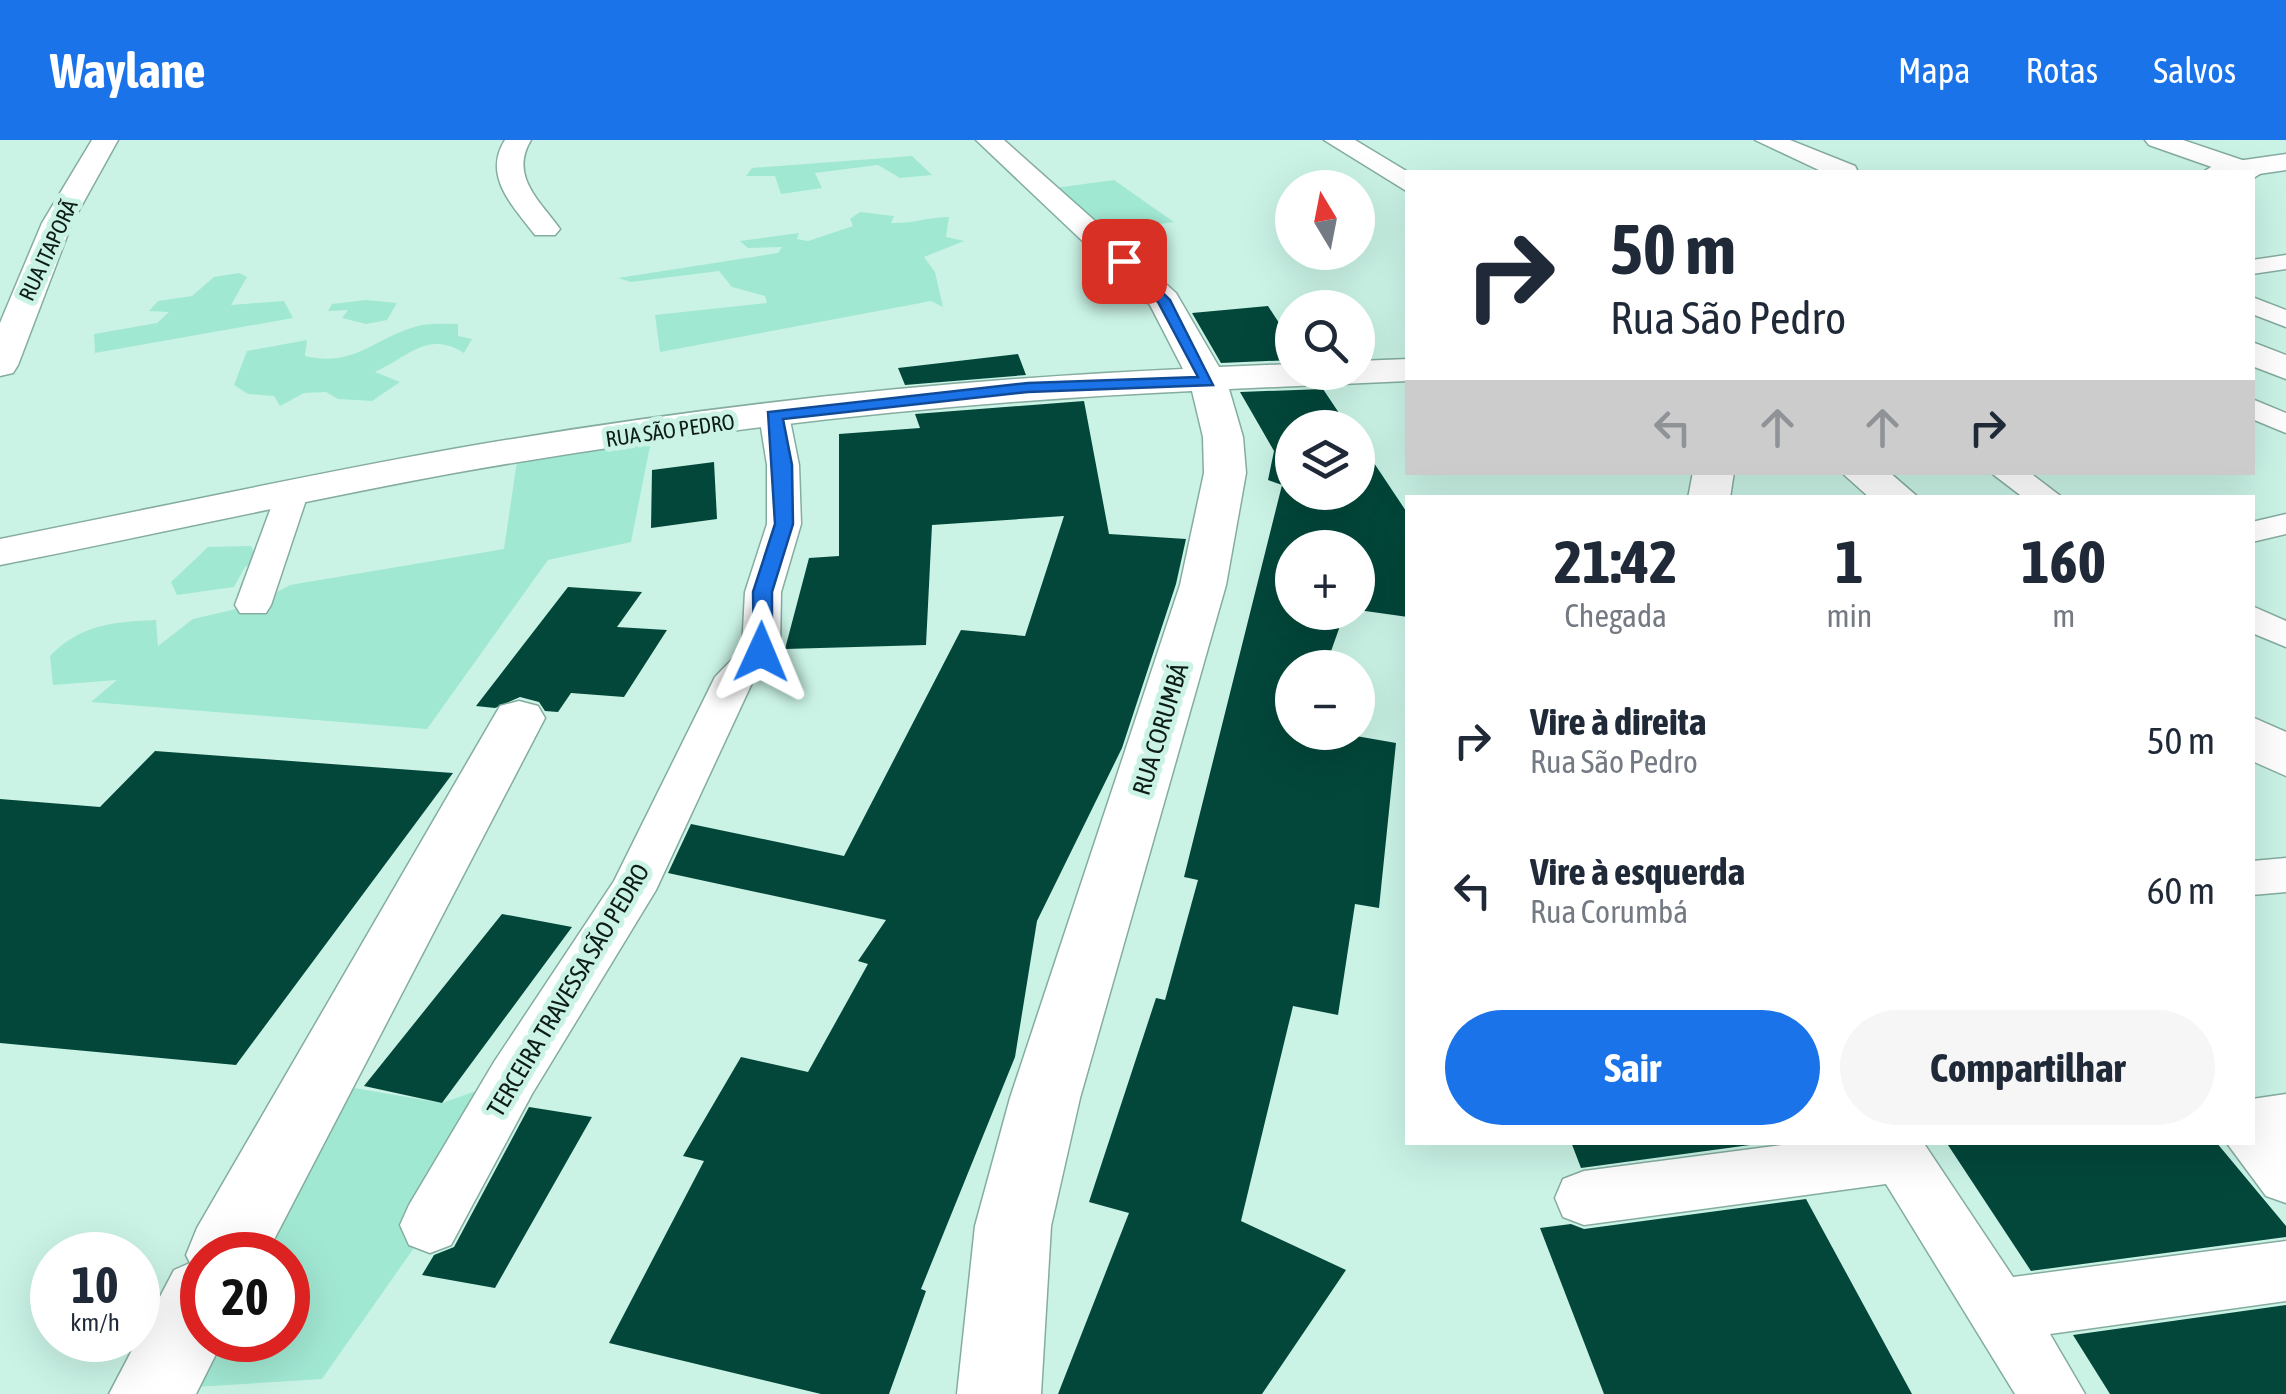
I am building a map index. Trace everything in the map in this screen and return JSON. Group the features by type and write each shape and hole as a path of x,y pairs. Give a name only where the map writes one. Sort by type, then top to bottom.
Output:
{"street":[{"name":"RUA ITAPORÃ","path":"0,365 58,223 105,140"},
{"path":"518,140 506,156 507,173 545,228"},
{"name":"RUA CORUMBÁ","path":"988,140 1164,300 1208,382 1223,436 1225,473 1203,585 1045,1098 1017,1208 999,1394"},
{"path":"1337,140 1405,182"},
{"path":"1768,140 1840,170"},
{"path":"2158,140 2235,170"},
{"path":"2249,170 2286,162"},
{"path":"2255,176 2286,184"},
{"path":"2255,354 2286,368"},
{"name":"RUA SÃO PEDRO","path":"0,552 455,461 774,415 1028,387 1208,382 1405,370"},
{"path":"1865,475 1894,495"},
{"path":"238,1232 519,718"},
{"path":"2255,737 2286,758"},
{"path":"151,1394 180,1339"}],"lane":[{"path":"2255,267 2286,262"},
{"path":"2255,306 2286,319"},
{"path":"2255,409 2286,424"},
{"name":"TERCEIRA TRAVESSA SÃO PEDRO","path":"430,1225 512,1078 634,890 735,677 761,652 763,592 784,524 783,465 774,415"},
{"path":"2011,475 2043,495"},
{"path":"253,605 292,494"},
{"path":"2255,531 2286,524"},
{"path":"2255,619 2286,636"},
{"path":"2255,878 2286,875"},
{"path":"2255,1124 2286,1119"},
{"path":"2255,1142 2286,1177"},
{"path":"1584,1198 1895,1149 2052,1394"},
{"path":"1998,1310 2286,1271"}],"green space":[{"path":"912,156 932,175 900,178 878,165 815,173 822,188 781,194 775,176 746,176 752,168"},
{"path":"1114,180 1174,222 1099,233 1047,189"},
{"path":"860,212 894,216 891,223 949,217 946,237 964,241 924,257 935,272 943,307 931,301 660,352 655,315 767,303 765,296 732,287 719,271 631,282 618,278 778,253 782,247 748,248 740,241 799,233 797,239 808,241 853,226 850,219"},
{"path":"239,273 247,277 231,305 284,301 293,318 95,353 94,334 157,323 169,312 149,311 158,301 192,296 214,277"},
{"path":"366,300 397,303 387,320 366,324 342,318 348,310 328,311 332,304"},
{"path":"458,324 458,336 472,339 464,353 439,344 408,353 375,372 400,382 372,401 338,399 326,392 304,393 280,406 274,396 248,394 234,385 247,351 307,340 305,356 337,358 418,326"},
{"path":"651,441 631,542 548,560 427,729 91,702 117,680 53,685 50,656 74,637 99,627 156,620 158,646 193,619 253,605 290,585 504,549 517,461"},
{"path":"251,546 258,560 245,567 234,587 177,595 171,582 208,547"},
{"path":"513,1078 430,1225 322,1379 195,1387 205,1362 310,1362 310,1232 258,1232 319,1082 442,1103"}],"building":[{"path":"1268,306 1275,317 1275,361 1221,363 1192,313"},
{"path":"1018,354 1026,375 905,385 898,368"},
{"path":"1324,390 1337,410 1275,410 1275,482 1268,480 1274,451 1240,392"},
{"path":"1084,401 1109,534 1186,539 1176,584 1122,748 1037,921 1015,1057 921,1289 926,1291 889,1394 821,1394 609,1343 704,1161 683,1156 741,1057 808,1072 868,964 858,961 886,920 668,873 691,824 844,856 961,630 1025,636 1064,516 932,525 926,645 785,649 809,558 839,556 839,434 920,428 915,414"},
{"path":"714,462 717,519 651,528 652,470"},
{"path":"1375,464 1405,510 1405,617 1375,612 1375,530 1275,530 1275,630 1339,630 1331,650 1275,650 1275,750 1375,750 1375,739 1396,743 1379,908 1355,904 1338,1015 1293,1006 1241,1221 1346,1270 1262,1394 1058,1394 1129,1213 1089,1202 1156,998 1165,1000 1198,880 1184,877 1276,510 1375,510"},
{"path":"568,587 642,592 617,627 667,630 624,697 571,693 558,712 545,711 539,702 520,697 495,708 476,706"},
{"path":"155,751 453,773 236,1065 0,1043 0,799 100,807"},
{"path":"502,914 572,927 442,1103 364,1086"},
{"path":"529,1107 592,1117 495,1288 422,1275 434,1255 454,1247"},
{"path":"1572,1145 1750,1145 1581,1168"},
{"path":"1948,1145 2218,1145 2286,1226 2286,1237 2031,1271"},
{"path":"1806,1199 1912,1394 1604,1394 1540,1228 1571,1224 1584,1229"},
{"path":"2286,1305 2286,1394 2110,1394 2073,1335"}],"route":[{"path":"761,652 763,592 784,524 783,465 774,415 1028,387 1208,382 1164,300 1124,261"}]}
